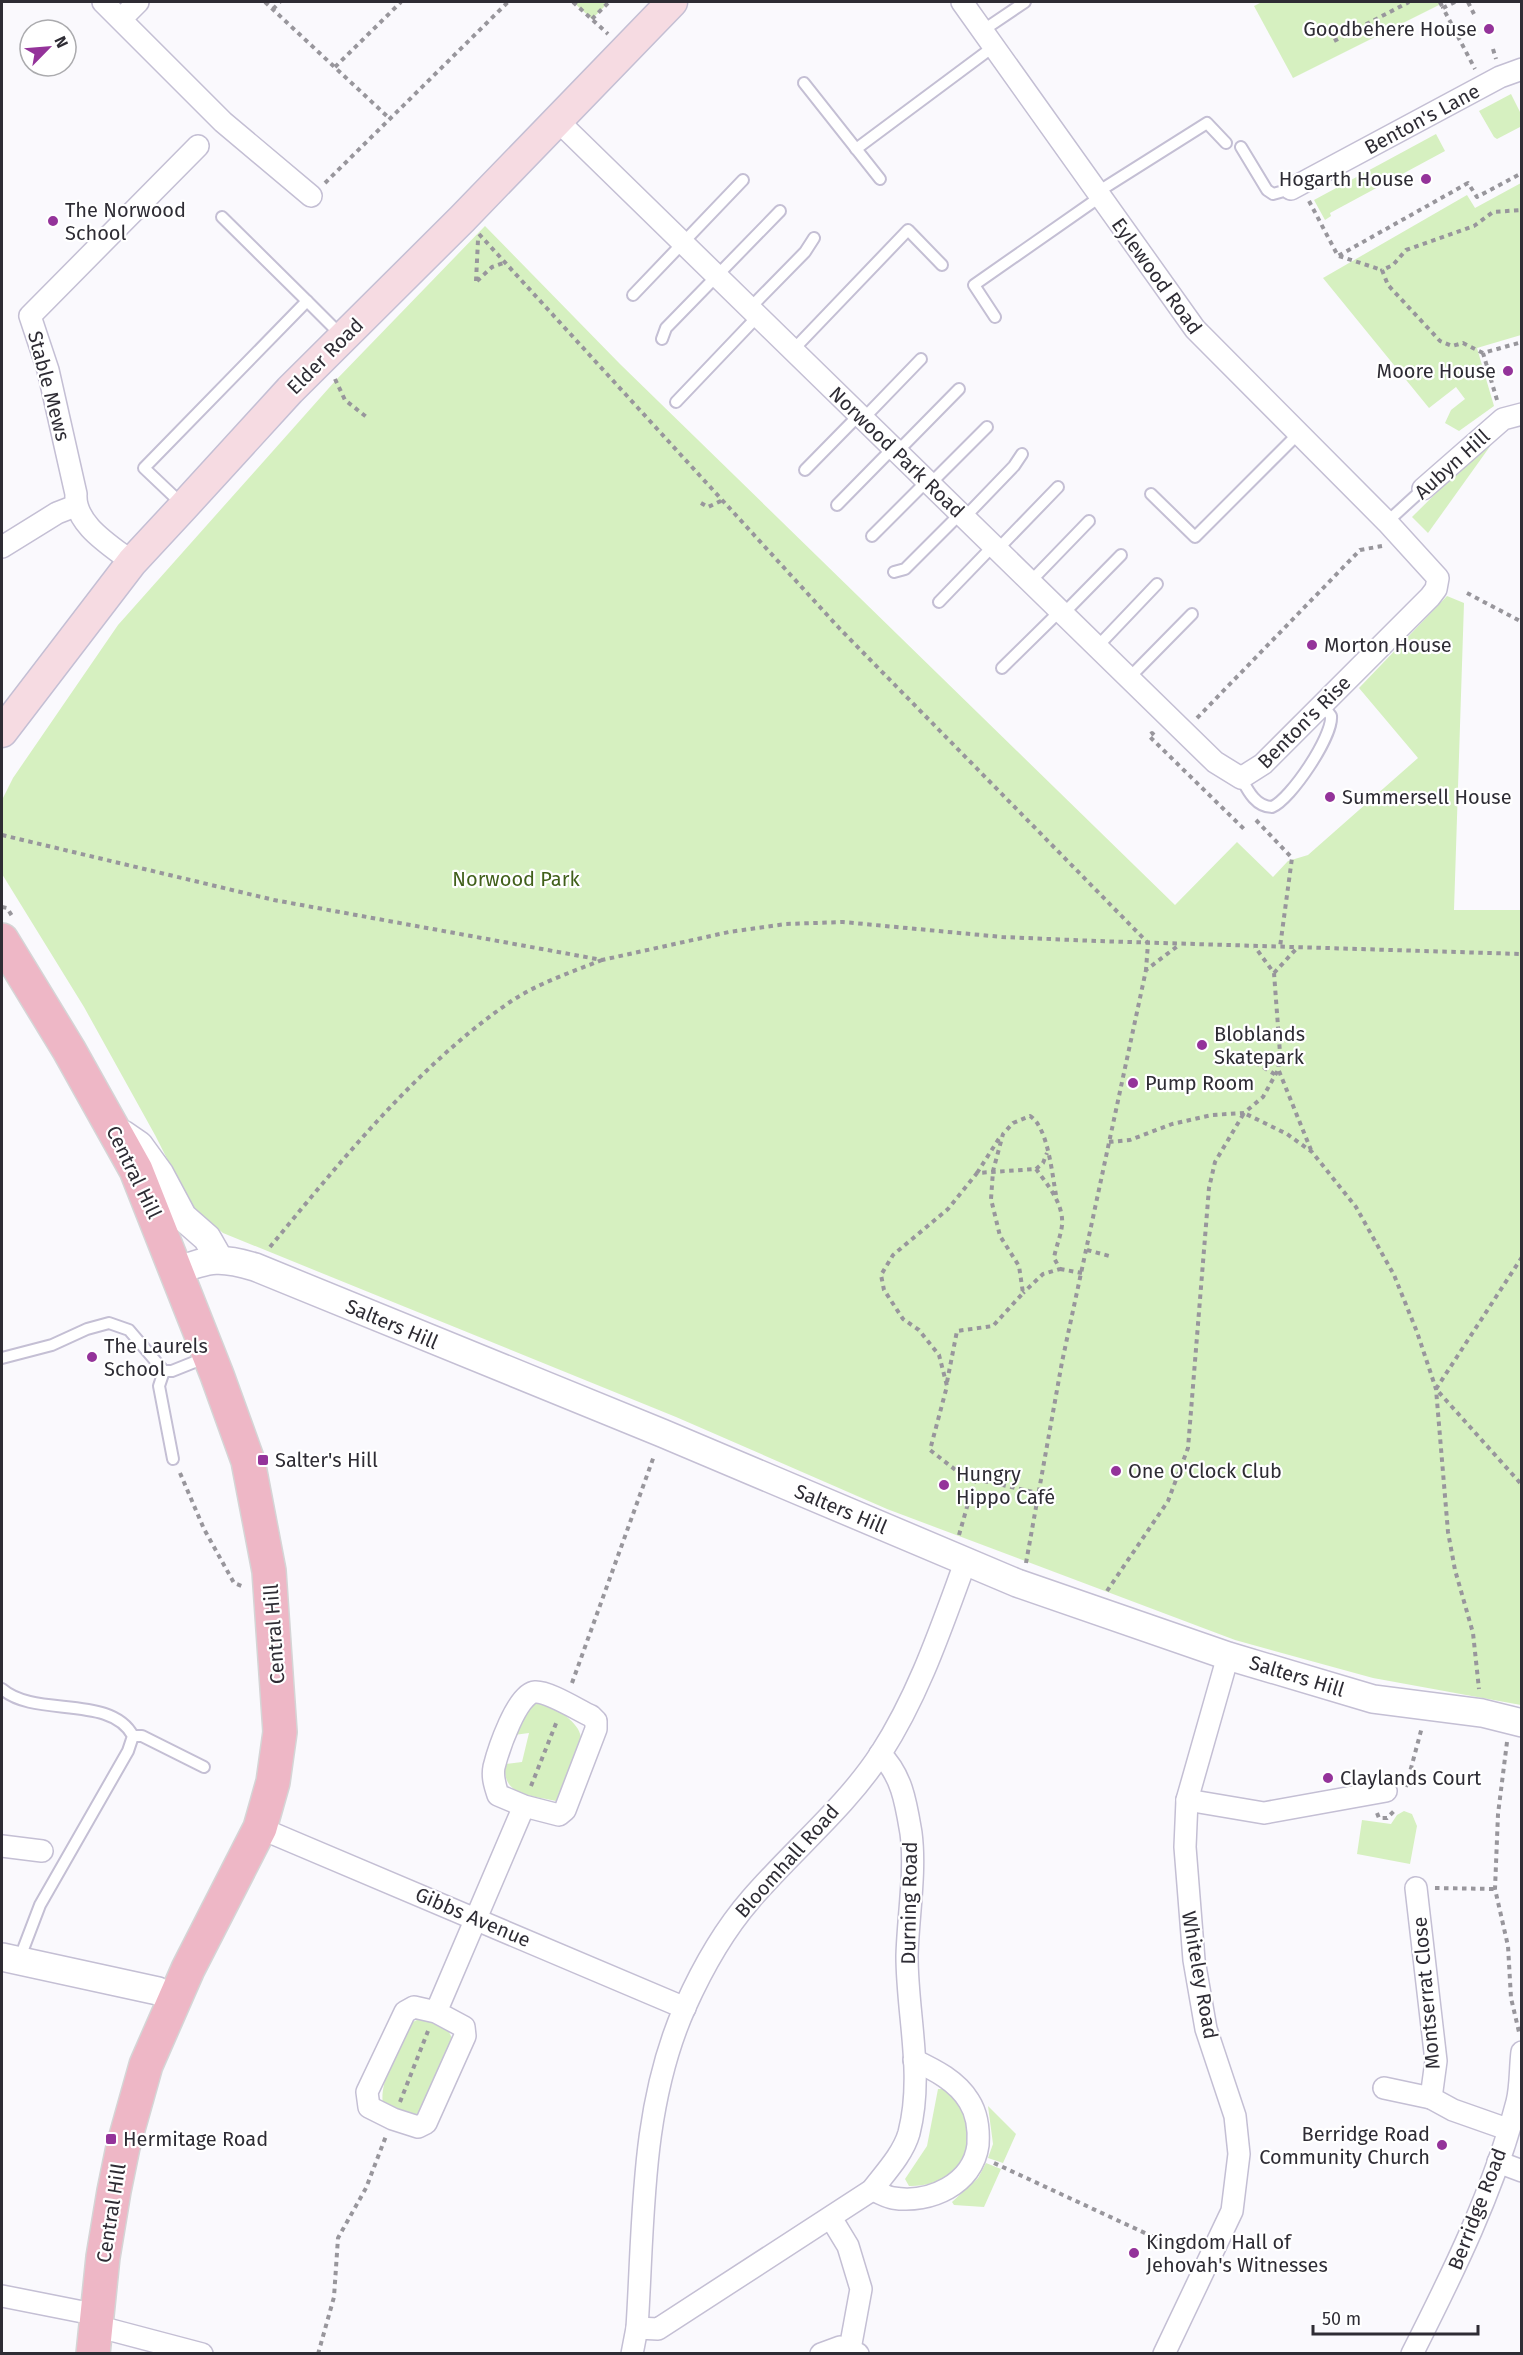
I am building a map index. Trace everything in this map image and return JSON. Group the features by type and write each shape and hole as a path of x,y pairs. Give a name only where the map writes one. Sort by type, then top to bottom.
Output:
{"main road":[{"name":"Elder Road","path":"2,732 132,562 290,390 672,2"},
{"name":"Central Hill","path":"2,940 112,1126 152,1206 248,1461 270,1586 280,1732 273,1782 261,1828 174,1999 146,2065 123,2147 103,2257 96,2331"}],"street":[{"path":"103,2 223,122 311,196"},
{"path":"121,19 138,2"},
{"name":"Eylewood Road","path":"962,2 1195,329 1297,435 1387,522 1435,573 1438,583"},
{"name":"Benton's Lane","path":"1296,187 1484,86 1519,76"},
{"name":"Norwood Park Road","path":"557,120 1215,762 1241,778"},
{"name":"Stable Mews","path":"75,506 76,494 48,370 30,316 198,146"},
{"name":"Aubyn Hill","path":"1423,489 1503,419 1521,414"},
{"path":"2,547 57,513 75,506 88,526 132,562"},
{"name":"Benton's Rise","path":"1241,778 1263,764 1430,597 1438,583"},
{"path":"112,1126 139,1146 160,1174 183,1217 207,1238 219,1259"},
{"name":"Salters Hill","path":"177,1272 205,1260 219,1259 255,1267 662,1433 1017,1583 1228,1656 1372,1699 1482,1713 1516,1722"},
{"name":"Bloomhall Road","path":"632,2354 637,2328 650,2130 661,2078 684,2008 708,1962 736,1917 840,1803 880,1754 921,1682 959,1560"},
{"name":"Whiteley Road","path":"1164,2354 1232,2211 1239,2147 1235,2115 1206,2030 1194,1960 1185,1847 1187,1800 1228,1656"},
{"path":"537,1691 591,1716 596,1721 597,1729 565,1810 559,1815 548,1814 524,1806 498,1795 493,1782 494,1768 519,1703 527,1694 537,1691"},
{"name":"Durning Road","path":"637,2328 658,2329 872,2190 892,2165 908,2135 915,2098 907,1958 911,1836 906,1804 894,1768 880,1754"},
{"path":"1187,1800 1264,1813 1397,1797"},
{"path":"436,2012 474,1918 524,1806"},
{"name":"Gibbs Avenue","path":"261,1828 684,2008"},
{"path":"2,1846 42,1851"},
{"name":"Montserrat Close","path":"1416,1888 1436,2061 1431,2098"},
{"path":"10,1958 158,1991 174,1999"},
{"path":"414,2007 436,2012 464,2027 465,2036 426,2124 418,2127 393,2119 369,2107 367,2092 405,2012 414,2007"},
{"name":"Berridge Road","path":"1412,2354 1460,2259 1498,2162 1517,2101 1521,2052"},
{"path":"872,2190 893,2198 921,2198 942,2193 968,2172 976,2155 978,2119 970,2101 959,2087 937,2071 914,2060"},
{"name":"Montserrat Close","path":"1384,2088 1431,2098 1453,2110 1508,2128"},
{"path":"1498,2162 1521,2171"},
{"path":"821,2354 840,2347 854,2351 861,2289 848,2246 831,2218"},
{"path":"2,2296 96,2331 202,2354"}],"lane":[{"path":"856,149 988,39 1025,2"},
{"path":"804,83 880,178"},
{"path":"995,317 975,285 1098,195 1206,123 1226,143"},
{"path":"1241,147 1267,190 1273,194 1296,187"},
{"path":"633,295 743,180"},
{"path":"662,339 666,328 780,211"},
{"path":"222,217 344,337"},
{"path":"793,350 909,230 942,265"},
{"path":"675,402 805,252 814,238"},
{"path":"184,506 144,468 307,301"},
{"path":"806,470 921,359"},
{"path":"837,505 959,389"},
{"path":"872,536 987,427"},
{"path":"1151,494 1195,537 1297,435"},
{"path":"894,573 904,570 1014,466 1022,454"},
{"path":"939,602 1058,487"},
{"name":"Aubyn Hill","path":"1387,522 1423,489"},
{"path":"1030,582 1089,521"},
{"path":"1002,668 1121,555"},
{"path":"1097,647 1156,584"},
{"path":"1130,678 1192,614"},
{"path":"1241,778 1248,792 1261,804 1272,807 1283,800 1295,786 1332,724 1322,704"},
{"path":"2,1358 52,1345 87,1329 109,1323 129,1330 164,1371 172,1371 210,1356"},
{"path":"164,1371 159,1386 173,1459"},
{"path":"2,1689 18,1698 45,1705 107,1715 120,1720 133,1736"},
{"path":"133,1736 142,1736 204,1767"},
{"path":"10,1958 128,1751 133,1736"}],"path":[{"path":"265,2 389,118"},
{"path":"273,9 280,2"},
{"path":"335,67 402,2"},
{"path":"311,196 508,2"},
{"path":"573,2 610,36"},
{"path":"592,19 609,2"},
{"path":"1334,41 1408,2"},
{"path":"1440,2 1484,86"},
{"path":"1443,8 1455,2"},
{"path":"1468,2 1474,14"},
{"path":"1338,256 1468,183 1477,197 1521,173"},
{"path":"1296,187 1338,256 1382,270 1393,265 1406,250 1474,226 1493,212 1521,210"},
{"path":"506,262 492,267 476,281 476,232 506,262 849,637 1148,943 1146,970 1082,1273 1026,1562 1017,1583"},
{"path":"1382,270 1388,285 1440,341 1452,346 1462,343 1483,353 1521,342"},
{"path":"1483,353 1497,401"},
{"path":"331,376 345,400 369,418"},
{"path":"701,503 708,507 723,500"},
{"path":"1185,732 1360,550 1380,545 1417,554"},
{"path":"1467,593 1521,622"},
{"path":"1185,762 1181,761 1152,733 1149,736 1244,829"},
{"path":"1253,817 1292,858 1280,947"},
{"path":"2,835 274,900 602,960"},
{"path":"255,1267 319,1187 449,1050 512,1001 561,976 602,960 729,932 786,924 843,922 1002,936 1148,943 1521,954"},
{"path":"1146,970 1179,944"},
{"path":"1106,1591 1168,1500 1188,1448 1209,1188 1215,1162 1244,1113 1263,1097 1277,1073 1280,1053 1274,973 1255,946"},
{"path":"1274,973 1297,948"},
{"path":"1248,1058 1277,1073 1312,1152 1356,1207 1394,1275 1417,1332 1436,1389 1448,1532 1455,1570 1473,1633 1482,1713"},
{"path":"1109,1142 1130,1140 1172,1124 1212,1115 1244,1113 1287,1134 1312,1152"},
{"path":"947,1386 939,1355 919,1329 903,1319 884,1290 881,1275 893,1255 948,1209 1013,1123 1030,1116 1041,1131 1048,1152 1056,1199 1063,1221 1054,1258 1060,1269"},
{"path":"1003,1134 993,1171 991,1198 995,1222 1003,1242 1019,1266 1023,1293"},
{"path":"977,1173 1036,1169 1043,1163 1048,1152"},
{"path":"1036,1169 1056,1199"},
{"path":"1087,1250 1113,1257"},
{"path":"1436,1389 1521,1257"},
{"path":"1038,1492 966,1478 930,1450 947,1386 957,1331 993,1326 1043,1274 1060,1269 1082,1273"},
{"path":"1436,1389 1521,1485"},
{"path":"524,1806 590,1640 662,1433"},
{"path":"173,1459 204,1529 234,1583 246,1587 270,1586"},
{"path":"959,1560 975,1479"},
{"path":"1379,1818 1387,1818 1397,1797 1428,1706"},
{"path":"1516,1722 1498,1814 1496,1889 1508,1946 1511,1998 1521,2044"},
{"path":"1416,1888 1496,1889"},
{"path":"318,2354 334,2297 338,2238 366,2188 436,2012"},
{"path":"976,2155 1209,2262"}],"green space":[{"path":"573,2 609,2 592,19"},
{"path":"1262,2 1445,2 1293,78 1254,6"},
{"path":"1511,94 1521,114 1521,129 1520,127 1497,139 1479,111"},
{"path":"1436,134 1445,151 1330,213 1331,216 1325,220 1314,200"},
{"path":"1521,183 1521,335 1477,348 1494,406 1459,431 1445,423 1451,410 1465,399 1456,387 1429,408 1323,278 1467,195 1475,208"},
{"name":"Norwood Park","path":"485,226 620,364 1175,905 1237,842 1273,877 1288,861 1308,855 1418,758 1359,688 1447,596 1464,603 1454,910 1521,910 1521,1705 1373,1678 1235,1640 887,1509 676,1417 223,1233 191,1206 155,1135 84,1007 2,874 2,800 13,778 118,625 336,380"},
{"path":"1496,438 1428,533 1412,517 1491,439"},
{"path":"539,1698 571,1721 581,1739 576,1763 562,1798 556,1801 520,1793 508,1783 505,1775 505,1764 522,1762 529,1733 514,1735 518,1720"},
{"path":"1404,1811 1412,1814 1417,1826 1410,1864 1357,1854 1362,1820 1391,1824 1397,1815"},
{"path":"424,2018 449,2032 453,2040 424,2113 417,2116 383,2103 382,2096 389,2066 401,2036 411,2023"},
{"path":"938,2089 946,2089 959,2104 966,2120 968,2136 965,2152 957,2166 945,2177 929,2184 909,2186 905,2179 927,2146"},
{"path":"988,2106 1016,2134 1003,2163 988,2158 993,2144"},
{"path":"986,2163 1001,2169 984,2207 954,2205 952,2202 978,2178"}],"place":[{"name":"Goodbehere House","path":"1489,29"},
{"name":"Hogarth House","path":"1426,179"},
{"name":"The Norwood School","path":"53,221"},
{"name":"Moore House","path":"1508,371"},
{"name":"Morton House","path":"1312,645"},
{"name":"Summersell House","path":"1330,797"},
{"name":"Bloblands Skatepark","path":"1202,1045"},
{"name":"Pump Room","path":"1133,1083"},
{"name":"The Laurels School","path":"92,1357"},
{"name":"Salter's Hill","path":"263,1460"},
{"name":"One O'Clock Club","path":"1116,1471"},
{"name":"Hungry Hippo Café","path":"944,1485"},
{"name":"Claylands Court","path":"1328,1778"},
{"name":"Hermitage Road","path":"111,2139"},
{"name":"Berridge Road Community Church","path":"1442,2145"},
{"name":"Kingdom Hall of Jehovah's Witnesses","path":"1134,2253"}]}
